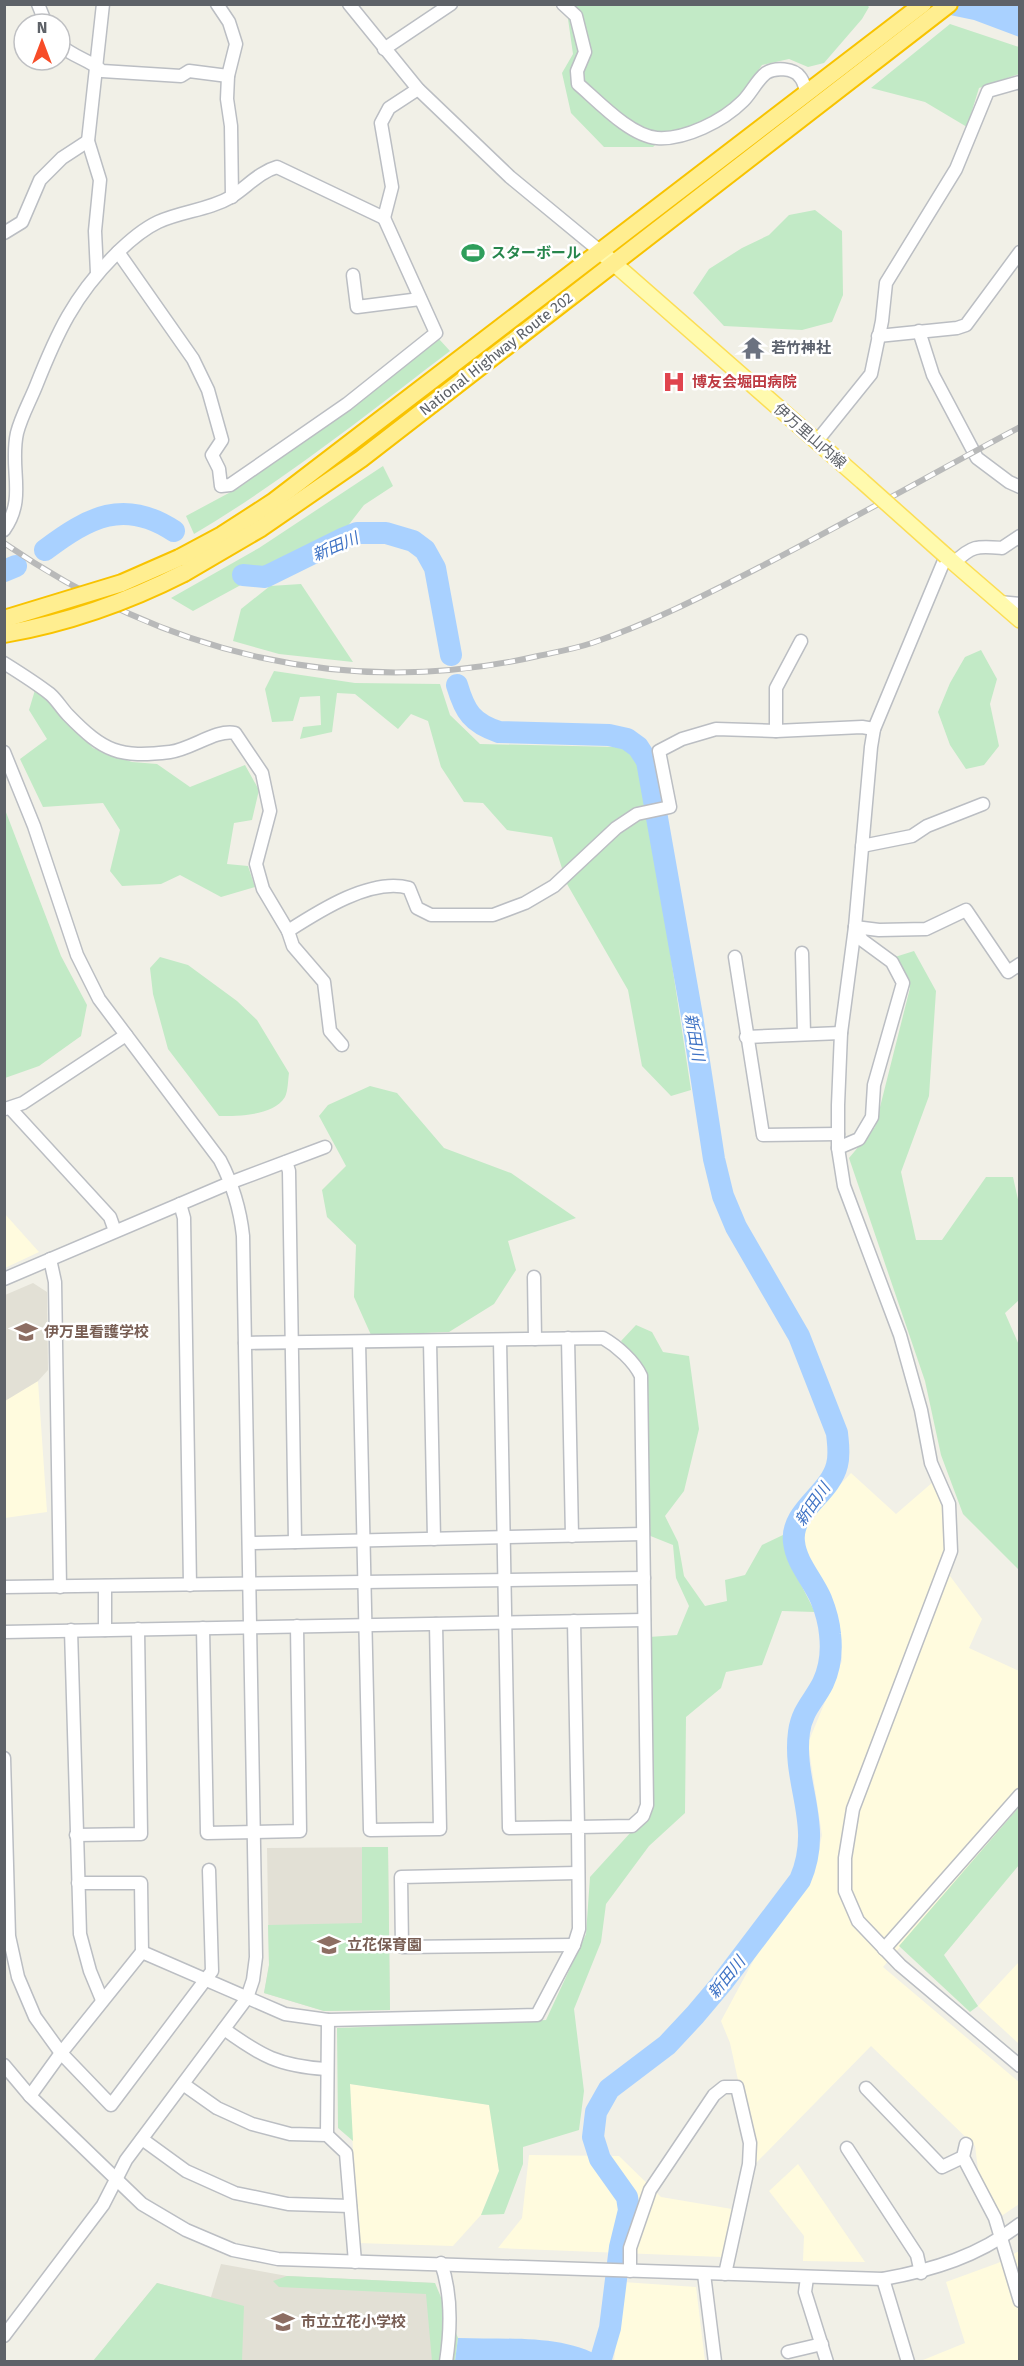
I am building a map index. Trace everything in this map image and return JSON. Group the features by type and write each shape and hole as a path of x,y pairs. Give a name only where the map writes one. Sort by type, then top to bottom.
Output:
{"highway":[{"name":"National Highway Route 202","path":"608,258 807,94 921,13 949,4"},
{"name":"National Highway Route 202","path":"4,634 34,629 99,610 152,589 222,535 273,502 608,258 921,13"},
{"name":"National Highway Route 202","path":"4,619 181,566"}],"main road":[{"name":"伊万里山内線","path":"608,258 1020,620"}],"street":[{"path":"97,273 95,231 100,180 88,141 102,4"},
{"path":"217,4 229,22 236,44 228,76 227,99 231,126 232,197"},
{"path":"349,4 418,89 510,177 608,258"},
{"path":"384,49 451,4"},
{"path":"563,4 576,16 585,52 577,71 578,84 637,133 656,138 681,136 707,126 742,102 766,73 777,69 791,71 800,76 807,94"},
{"path":"72,55 96,65 102,71 181,76 189,71 228,76"},
{"path":"817,441 871,374 882,321 886,283 956,169 988,91 1020,82"},
{"path":"118,252 193,359 208,390 222,440 212,455 219,469 221,486 230,485 347,404 436,333 384,218 392,188 381,123 389,108 418,89"},
{"path":"4,233 22,222 40,180 62,158 88,141"},
{"path":"5,527 16,509 14,454 18,431 50,351 75,302 97,273 135,236 159,221 202,209 232,197 267,170 277,167 384,218"},
{"path":"878,336 957,328 966,325 1020,252"},
{"path":"353,275 357,306 420,299"},
{"path":"919,331 933,375 977,458 1009,482 1020,487"},
{"path":"1020,536 1002,548 979,546 966,550 950,560 874,729 855,927 841,1033 838,1134 844,1186 900,1335 921,1410 931,1463 949,1503 951,1551 853,1809 845,1858 845,1891 858,1921 884,1949 1020,2067"},
{"path":"999,602 1020,604"},
{"path":"776,731 776,688 801,640"},
{"path":"4,663 52,695 88,736 111,750 129,754 171,752 195,746 225,731 235,734 262,773 270,811 256,864 263,889 288,931 293,946 324,982 330,1031 342,1045"},
{"path":"288,931 317,912 357,893 396,884 410,888 417,908 431,915 493,915 525,903 554,886 616,828 637,814 670,807 659,751 682,739 716,729 776,731 862,727 874,729"},
{"path":"4,752 34,826 77,955 99,999 220,1160 232,1182 240,1209 243,1236 256,1957 253,1980 247,1998 126,2160 103,2205 4,2336"},
{"path":"862,846 912,837 927,826 983,804"},
{"path":"855,927 879,930 926,929 966,910 1008,972 1020,964"},
{"path":"838,1148 859,1138 872,1117 874,1085 903,983 892,962 862,940 855,927"},
{"path":"802,953 804,1034"},
{"path":"735,957 763,1135 838,1134"},
{"path":"746,1037 841,1033"},
{"path":"115,1231 110,1217 7,1109 23,1104 126,1035"},
{"path":"4,1279 232,1182 325,1148"},
{"path":"286,1162 289,1171 295,1542"},
{"path":"180,1204 184,1230 190,1585"},
{"path":"50,1259 55,1282 60,1587"},
{"path":"534,1277 536,1339"},
{"path":"568,1338 572,1536"},
{"path":"245,1343 603,1338 612,1343 637,1368 640,1376 647,1805 643,1816 632,1826 509,1828 500,1340"},
{"path":"430,1341 434,1539"},
{"path":"359,1342 370,1830 440,1829 436,1624"},
{"path":"249,1543 643,1534"},
{"path":"4,1587 644,1578"},
{"path":"105,1586 105,1630"},
{"path":"4,1632 644,1620"},
{"path":"142,1952 285,2014 328,2020 537,2016 574,1945 579,1929 574,1621"},
{"path":"203,1628 207,1833 300,1831 297,1626"},
{"path":"76,1835 141,1834 138,1629"},
{"path":"71,1630 80,1934 90,1971 102,2000"},
{"path":"4,1758 9,1936 18,1977 35,2017 61,2052 111,2105 212,1971 209,1870"},
{"path":"884,1949 1020,1795"},
{"path":"574,1945 402,1947 401,1877 578,1873"},
{"path":"30,2096 61,2052 142,1952 141,1883 78,1883"},
{"path":"327,2135 328,2020"},
{"path":"224,2029 252,2050 274,2061 298,2067 326,2069"},
{"path":"4,2065 30,2096 142,2204 186,2230 233,2250 278,2259 883,2279 921,2272 974,2253 1020,2224"},
{"path":"183,2084 217,2108 252,2124 290,2134 327,2135 346,2152 354,2262"},
{"path":"630,2271 630,2248 650,2190 714,2095 724,2087 737,2087 750,2143 749,2164 724,2274"},
{"path":"866,2088 942,2167 963,2157"},
{"path":"142,2139 186,2171 235,2193 288,2204 350,2206"},
{"path":"966,2144 963,2157 995,2218 1020,2301"},
{"path":"847,2148 916,2255 921,2272"},
{"path":"441,2264 448,2283 449,2339 446,2361"},
{"path":"704,2274 715,2361"},
{"path":"807,2278 805,2292 827,2361"},
{"path":"883,2279 908,2361"},
{"path":"788,2352 822,2344"}],"shaded area":[{"path":"5,1214 39,1252 4,1268"},
{"name":"伊万里看護学校","path":"33,1283 47,1292 48,1370 38,1381 5,1401 5,1295"},
{"path":"38,1381 47,1512 5,1518 4,1401"},
{"path":"851,1473 896,1514 933,1482 956,1548 950,1576 982,1619 969,1648 1019,1671 1019,1807 883,1967 1019,2082 1019,2204 1000,2217 979,2177 975,2146 871,2046 756,2163 730,2043 721,2021 765,1939 815,1869 822,1835 808,1743 842,1661 837,1613 802,1545 802,1526"},
{"name":"立花保育園","path":"388,1847 390,2010 324,2011 264,1993 269,1965 267,1848"},
{"path":"1019,1962 1019,2044 978,2006"},
{"path":"350,2084 490,2105 499,2171 481,2215 453,2246 357,2243"},
{"path":"529,2155 619,2156 661,2197 732,2209 722,2257 498,2248 522,2218"},
{"path":"798,2164 865,2262 803,2261 804,2236 769,2191"},
{"path":"1019,2251 1019,2361 918,2362 965,2343 946,2282 998,2263"},
{"name":"市立立花小学校","path":"221,2264 287,2276 435,2283 441,2362 93,2362 157,2283 211,2297"},
{"path":"623,2282 696,2287 705,2361 614,2361"}],"green space":[{"path":"866,4 869,7 862,19 824,63 808,67 789,59 762,65 736,102 697,126 669,132 653,147 604,147 571,113 562,73 573,54 566,5"},
{"path":"950,24 1019,47 1019,74 979,88 967,127 925,102 871,88"},
{"path":"815,210 842,231 843,295 832,322 802,330 724,326 693,293 709,269 742,248 769,235 789,215"},
{"path":"439,339 450,351 261,492 194,534 186,516 240,487"},
{"path":"383,466 393,486 364,505 347,527 193,611 171,598 259,548"},
{"path":"301,584 353,662 279,654 233,641 241,609 270,586"},
{"path":"981,650 997,679 990,704 999,746 984,765 966,769 950,745 938,712 950,683 965,657"},
{"path":"274,671 355,683 440,684 450,715 480,744 616,747 630,751 642,766 691,1090 671,1096 642,1066 628,990 567,884 552,837 507,830 483,803 464,802 441,767 428,721 411,714 398,729 355,694 337,693 332,732 300,739 303,727 321,725 320,696 300,697 293,721 272,722 265,689"},
{"path":"35,690 55,706 93,748 132,762 157,764 190,787 245,765 259,790 252,820 234,823 227,864 248,866 255,887 221,897 180,875 161,884 122,886 110,871 120,830 103,803 43,807 20,759 47,739 29,710"},
{"path":"4,807 61,956 87,1005 81,1036 39,1066 5,1078"},
{"path":"914,951 936,991 929,1096 901,1172 916,1240 942,1240 986,1177 1013,1177 1019,1204 1019,1300 1005,1313 1019,1345 1019,1570 963,1514 941,1455 925,1381 849,1158 875,1127 910,988 895,957"},
{"path":"160,957 188,965 237,1001 257,1020 289,1073 286,1095 280,1103 255,1114 219,1116 168,1049 153,994 150,968"},
{"path":"370,1086 397,1093 444,1148 511,1173 576,1218 508,1241 516,1270 494,1304 449,1332 371,1335 354,1297 356,1245 327,1217 322,1190 346,1166 319,1116 328,1105"},
{"path":"636,1325 652,1332 663,1352 689,1356 699,1429 684,1491 665,1516 678,1542 684,1576 705,1606 727,1601 725,1580 745,1575 762,1545 783,1535 789,1561 815,1612 782,1611 762,1665 726,1672 721,1688 686,1717 685,1813 649,1846 606,1904 601,1942 574,2009 584,2091 579,2130 523,2147 523,2164 504,2214 481,2215 499,2171 489,2105 350,2084 353,2141 338,2128 337,2028 546,2020 586,1934 590,1877 652,1809 649,1637 677,1635 689,1606 676,1578 673,1545 648,1535 645,1371 621,1341"},
{"path":"1019,1807 1019,1865 944,1955 978,2006 970,2012 899,1946"},
{"name":"立花保育園","path":"362,1847 388,1847 390,2010 324,2011 264,1993 269,1965 268,1925 362,1923"},
{"path":"287,2276 435,2283 458,2338 455,2361 432,2361 426,2294 279,2287 273,2281"},
{"path":"157,2283 244,2306 242,2361 93,2361"}],"water":[{"path":"902,5 1019,5 1019,37 974,20"},
{"path":"458,2338 555,2342 591,2352 607,2361 455,2361"}],"waterway":[{"name":"新田川","path":"45,550 77,528 107,516 139,515 174,531"},
{"name":"新田川","path":"243,575 265,577 357,533 386,533 413,541 425,550 435,568 451,655"},
{"name":"新田川","path":"4,571 16,566"},
{"name":"新田川","path":"457,685 471,715 490,729 499,732 609,735 627,739 638,747 647,761 692,1016 714,1159 723,1196 736,1227 799,1336 837,1433 839,1453 833,1475 804,1512 794,1531 795,1550 821,1599 831,1640 830,1659 825,1677 806,1712 799,1732 798,1751 808,1823 807,1860 800,1880 722,1983 667,2045 609,2089 596,2112 593,2137 600,2159 627,2197 629,2210 620,2247 610,2328 600,2362"}],"railway":[{"path":"4,543 65,581 128,613 193,639 259,657 327,669 396,672 467,668 578,647 657,617 795,549 1020,427"}],"place":[{"name":"スターボール","path":"473,253"},
{"name":"若竹神社","path":"753,348"},
{"name":"博友会堀田病院","path":"674,382"},
{"name":"伊万里看護学校","path":"26,1332"},
{"name":"立花保育園","path":"329,1945"},
{"name":"市立立花小学校","path":"283,2322"}]}
